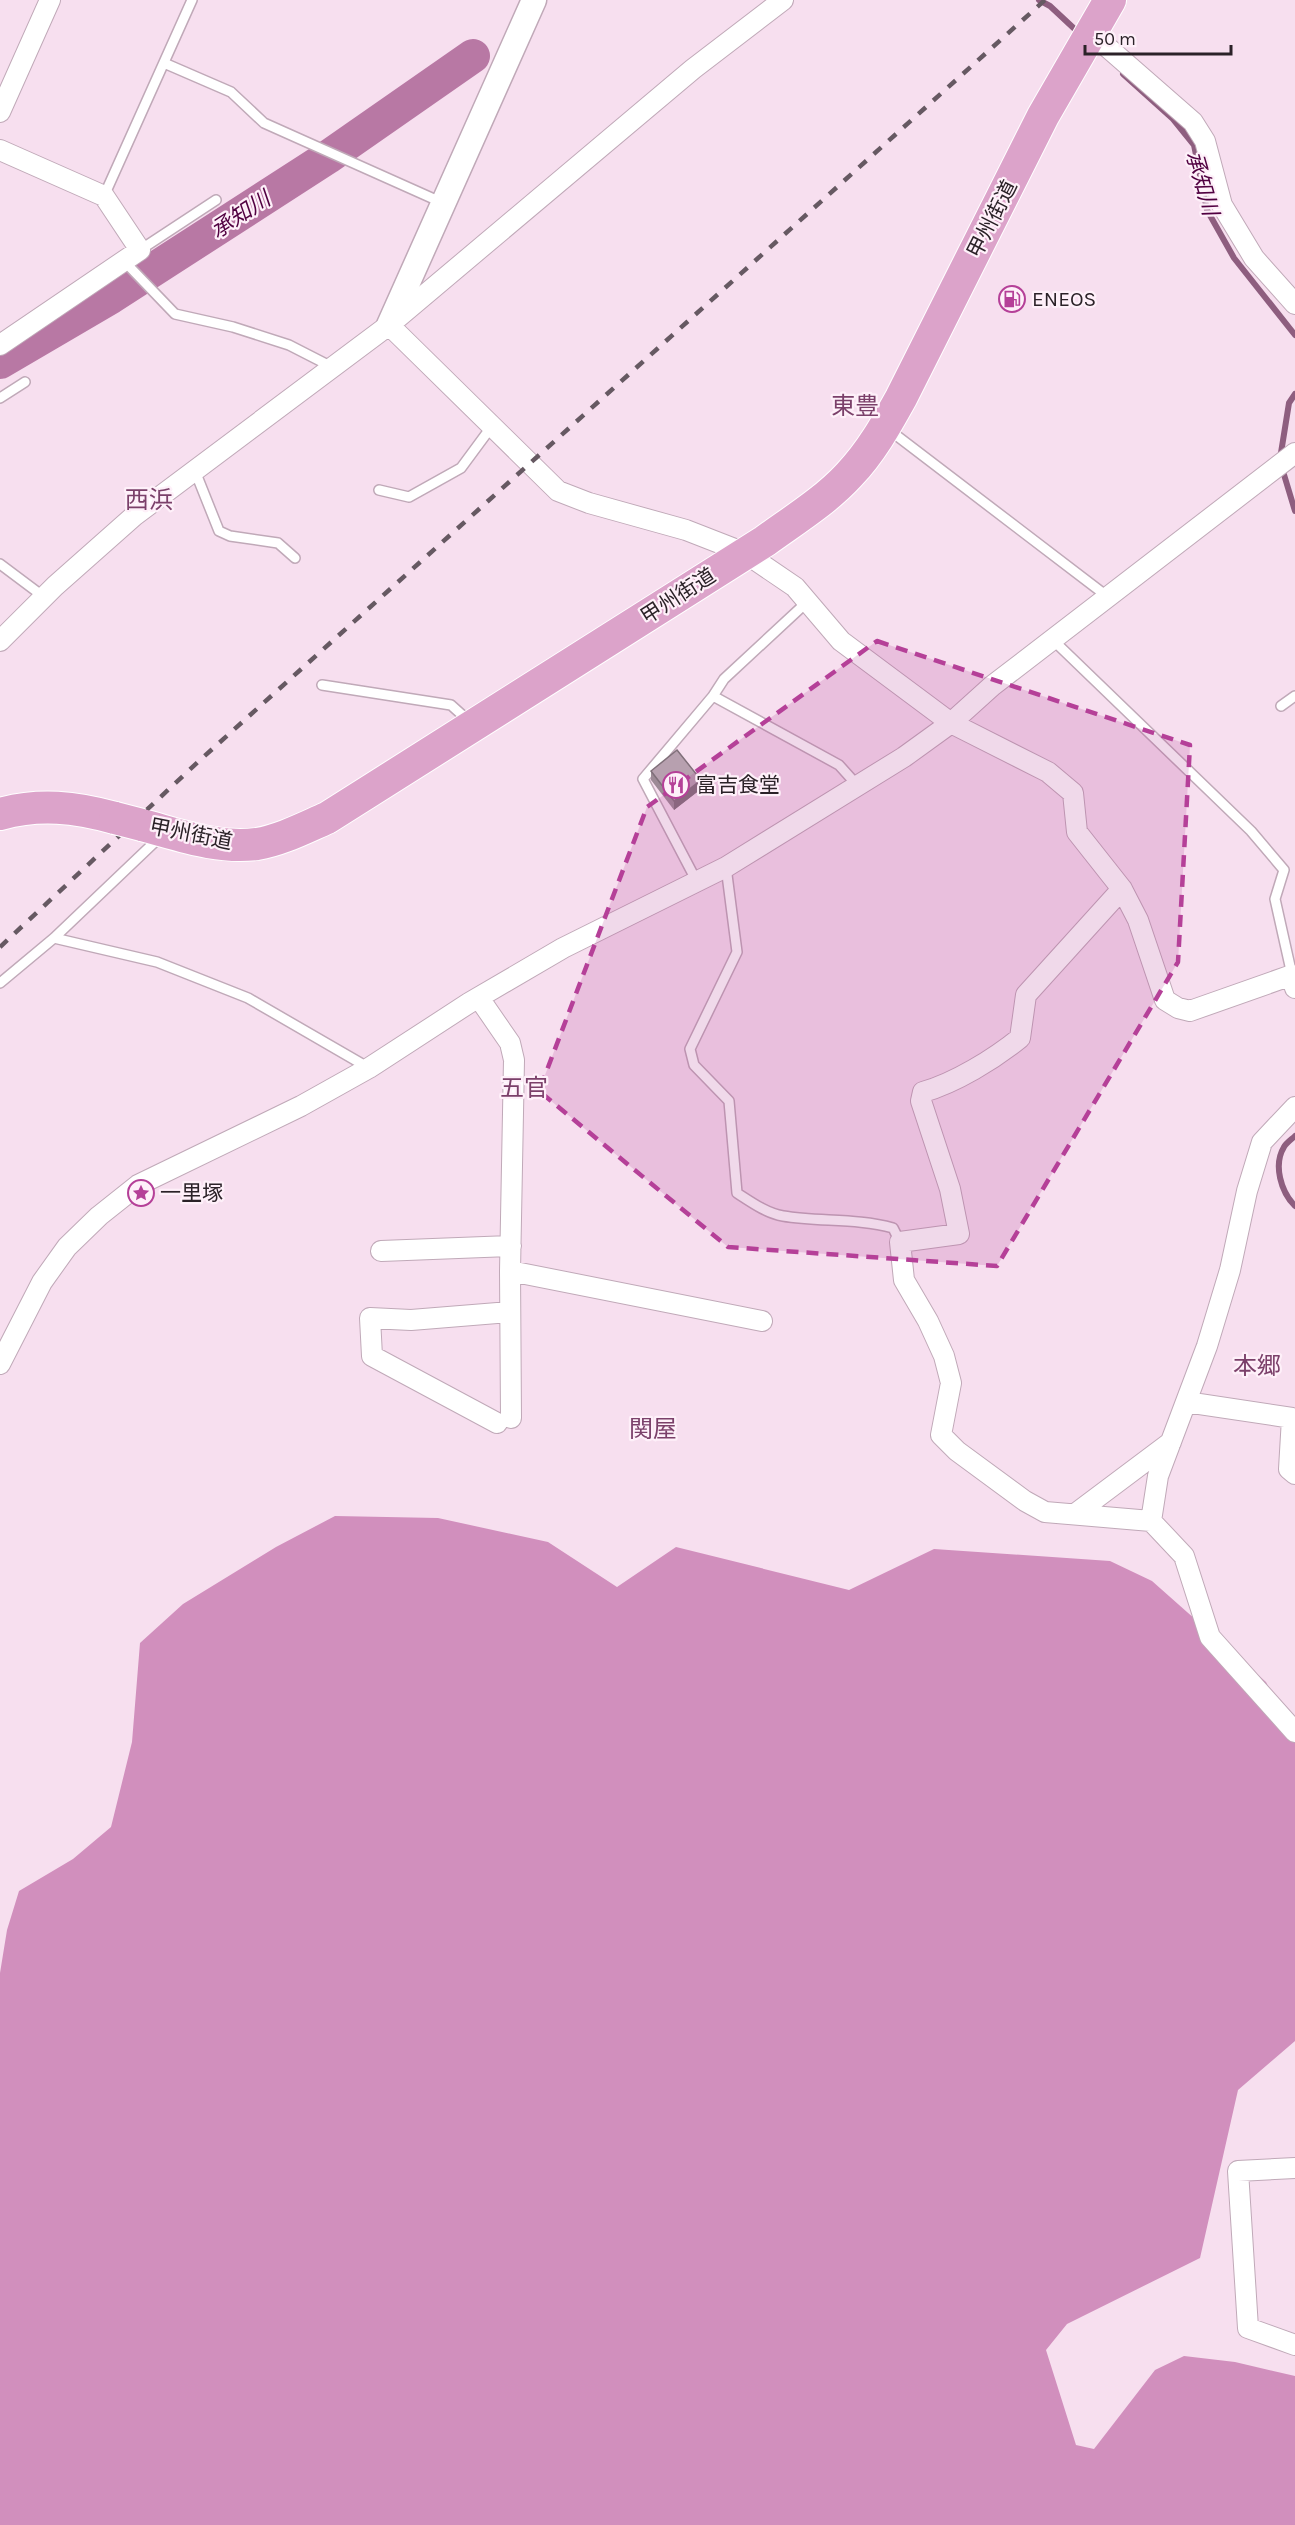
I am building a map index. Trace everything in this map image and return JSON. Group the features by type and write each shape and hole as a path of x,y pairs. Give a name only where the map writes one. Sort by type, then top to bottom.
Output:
{"highway":[{"name":"甲州街道","path":"0,814 24,808 52,806 84,809 204,841 230,845 258,843 290,835 327,818 475,726 745,553 823,499 849,475 875,444 885,427 1043,116 1110,0"}],"street":[{"path":"0,112 50,0"},
{"path":"389,325 534,0"},
{"path":"0,641 44,597 134,516 389,325 693,69 783,0"},
{"path":"1090,32 1193,122 1205,141 1222,204 1254,258 1295,304"},
{"path":"0,150 104,196 140,250 128,265 0,345"},
{"path":"389,325 558,490 589,503 686,530 745,553 795,587 841,641 951,723 1048,772 1073,793 1077,831 1122,889 1138,920 1165,1000 1178,1008 1190,1011 1294,981"},
{"path":"0,1364 42,1282 67,1247 99,1216 138,1185 301,1106 369,1068 563,948 726,867 904,757 951,723 992,686 1286,459"},
{"path":"1122,889 1026,995 1020,1038 1006,1049 940,1087 923,1092 921,1101 950,1189 959,1234 900,1242 904,1280 928,1321 944,1356 951,1383 941,1435 957,1452 1025,1501 1045,1512 1150,1521 1184,1557 1210,1637 1295,1732"},
{"path":"479,998 510,1043 514,1060 510,1312 504,1421 372,1356 370,1317 411,1320 510,1312"},
{"path":"1150,1521 1158,1476 1207,1346 1230,1269 1247,1191 1262,1142 1295,1107"},
{"path":"381,1251 511,1246"},
{"path":"510,1271 762,1321"},
{"path":"1186,1402 1292,1418 1289,1469 1295,1474"},
{"path":"1075,1514 1171,1442"},
{"path":"1295,2168 1238,2171 1248,2328 1295,2345"}],"lane":[{"path":"104,196 192,0"},
{"path":"164,63 231,92 264,123 443,203"},
{"path":"140,250 216,200"},
{"path":"128,265 175,314 233,327 289,345 334,368"},
{"path":"0,398 25,382"},
{"path":"379,490 409,497 461,468 492,426"},
{"path":"885,427 1108,597"},
{"path":"195,471 219,531 230,536 278,543 295,558"},
{"path":"0,564 44,597"},
{"path":"696,880 643,778 713,696 724,679 807,602"},
{"path":"1053,640 1251,831 1284,870 1275,899 1294,981"},
{"path":"322,685 451,705 475,726"},
{"path":"713,696 839,765 857,785"},
{"path":"1281,706 1295,696"},
{"path":"0,983 54,938 141,825"},
{"path":"726,867 737,952 690,1049 694,1065 729,1101 737,1193 781,1216 874,1223 893,1228 900,1242"},
{"path":"54,938 156,962 248,998 369,1068"}],"highlighted area":[{"path":"877,641 1190,745 1178,962 997,1266 728,1247 539,1091 647,807"}],"shaded area":[{"path":"335,1516 438,1518 548,1542 617,1587 676,1547 849,1590 934,1549 1110,1561 1152,1581 1266,1682 1295,1740 1295,2041 1238,2090 1200,2258 1067,2324 1046,2350 1076,2445 1094,2449 1155,2370 1184,2356 1235,2362 1295,2376 1295,2525 0,2525 0,1973 7,1930 19,1891 73,1859 111,1827 132,1742 140,1643 183,1604 276,1547"}],"building":[{"name":"富吉食堂","path":"677,750 701,780 674,801 651,771"}],"waterway":[{"name":"承知川","path":"1039,0 1050,6 1080,34"},
{"name":"承知川","path":"0,362 111,297 328,157 473,56"},
{"name":"承知川","path":"1123,74 1173,119 1194,145 1207,210 1234,258 1295,335"},
{"name":"承知川","path":"1280,459 1289,403 1295,394"},
{"name":"承知川","path":"1282,468 1295,511"},
{"name":"承知川","path":"1295,1136 1284,1147 1279,1162 1282,1186 1295,1206"}],"railway":[{"path":"0,947 199,761 1045,0"}],"place":[{"name":"ENEOS","path":"1012,299"},
{"name":"富吉食堂","path":"676,785"},
{"name":"一里塚","path":"141,1193"}],"district":[{"name":"東豊","path":"855,406"},
{"name":"西浜","path":"149,500"},
{"name":"五官","path":"524,1088"},
{"name":"本郷","path":"1257,1366"},
{"name":"関屋","path":"653,1429"}]}
